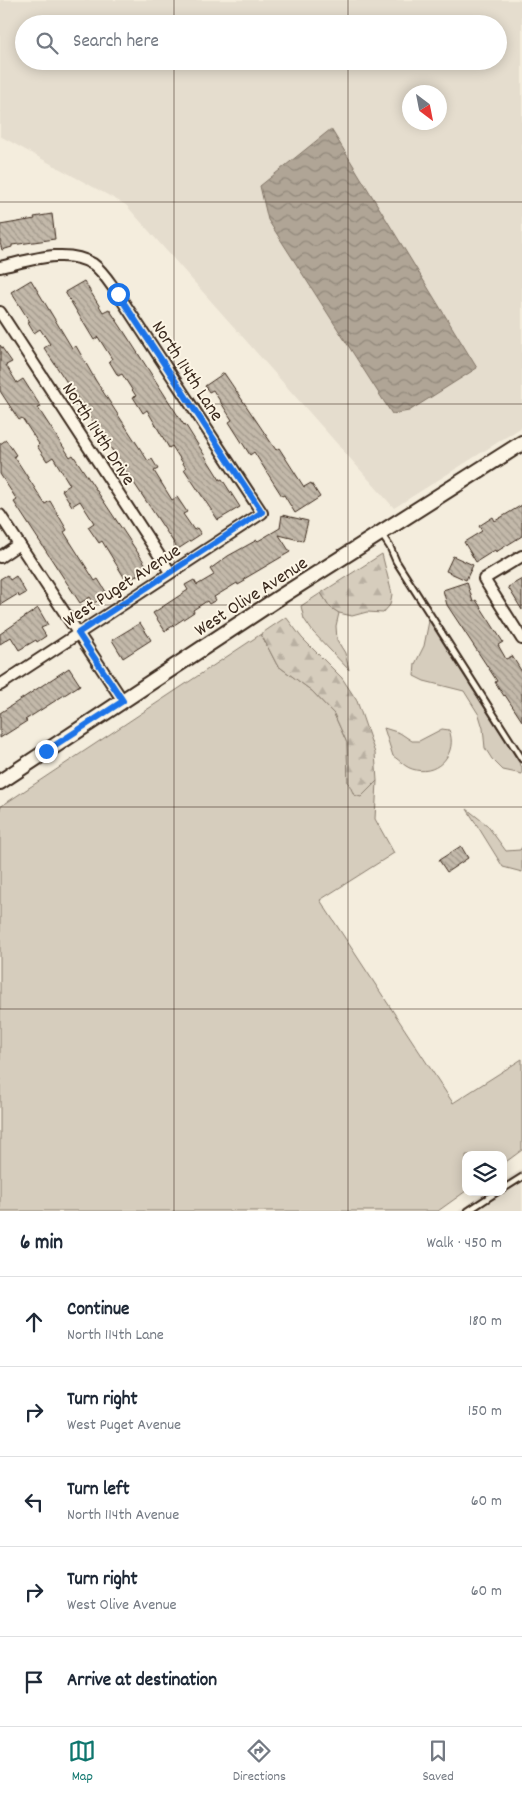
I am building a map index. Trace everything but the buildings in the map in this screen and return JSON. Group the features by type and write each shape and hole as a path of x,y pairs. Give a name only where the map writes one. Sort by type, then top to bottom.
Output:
{"main road":[{"name":"West Olive Avenue","path":"0,782 380,533 522,443"}],"street":[{"name":"North 114th Lane","path":"0,268 48,257 76,258 93,264 112,286 262,512"},
{"name":"North 114th Drive","path":"0,312 170,572"},
{"name":"West Puget Avenue","path":"0,685 262,512"},
{"path":"0,515 123,701"},
{"path":"0,557 19,544"},
{"path":"522,556 484,579 522,639"}],"lane":[{"path":"380,533 522,759"},
{"path":"507,1186 522,1177"},
{"path":"468,1211 492,1196"}],"shaded area":[{"path":"0,0 522,0 522,427 394,508 126,205 0,136"},
{"path":"522,1169 522,1211 458,1211 480,1196 507,1196 507,1178"}],"green space":[{"path":"382,554 392,594 390,605 383,613 367,612 352,616 339,613 330,607 321,593"},
{"path":"321,593 330,607 339,613 336,626 337,640 345,653 349,670 313,632 304,619 301,606"},
{"path":"286,617 302,638 342,678 357,701 375,753 377,781 361,797 354,795 348,782 347,743 334,714 312,691 277,665 261,634"},
{"path":"429,621 522,767 522,774 503,770 492,759 485,748 483,728 479,715 464,691 424,681 414,676 415,664 424,646"},
{"path":"261,634 277,665 312,691 334,714 347,743 348,782 361,797 377,781 375,819 394,853 320,900 453,1103 522,1059 522,1150 507,1161 507,1151 462,1151 462,1194 438,1211 0,1211 0,807"},
{"path":"384,728 400,733 412,741 419,741 442,729 449,730 451,746 449,754 439,765 432,769 424,771 412,769 393,756"},
{"path":"467,809 487,825 506,851 520,850 522,847 522,872 503,867"}],"water":[{"path":"331,129 477,368 409,411 392,414 268,220 260,186"}],"route":[{"path":"46,751 123,701 78,633 262,512 118,294"}]}
